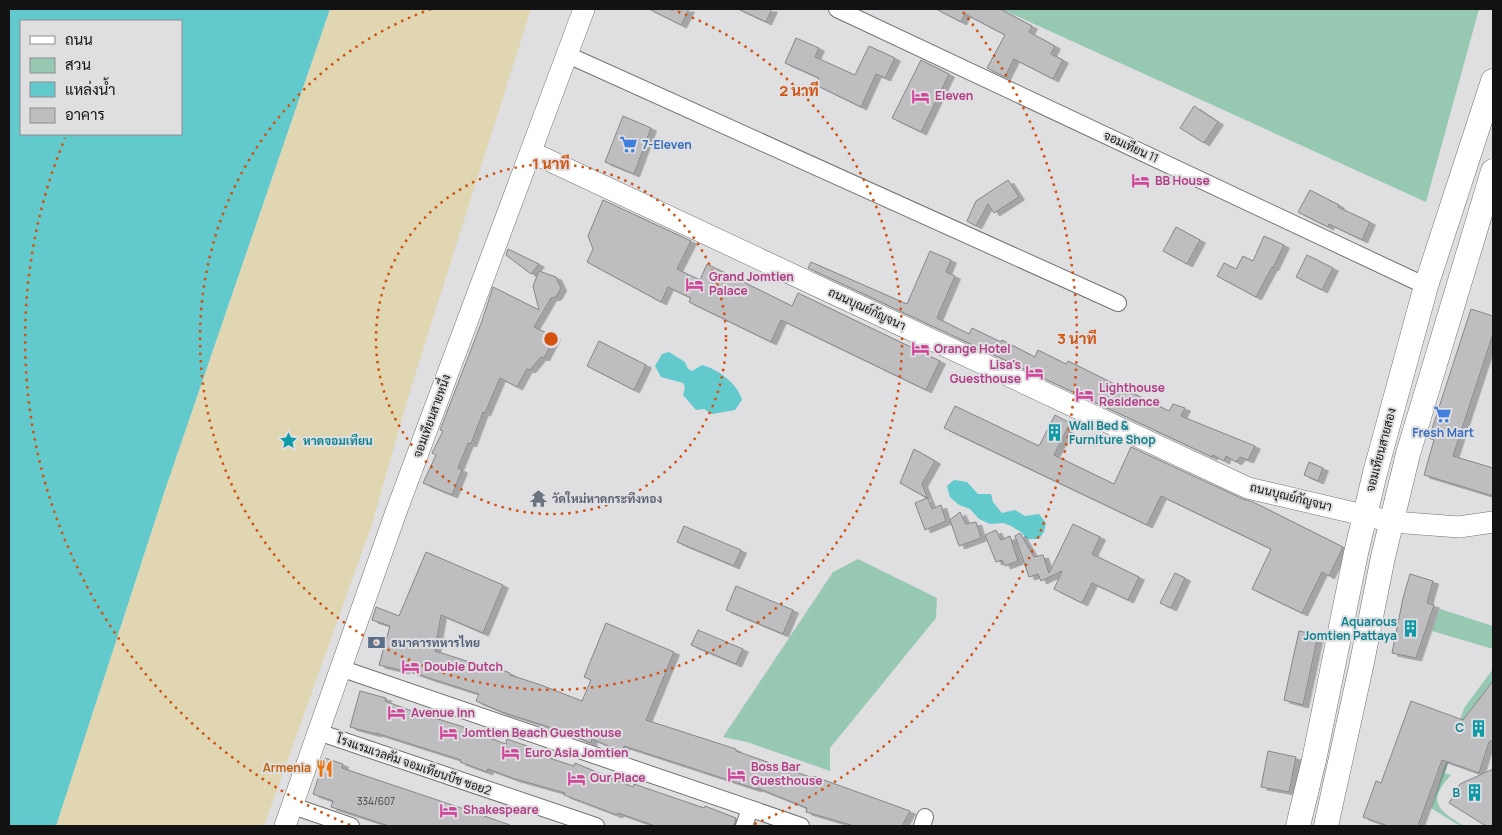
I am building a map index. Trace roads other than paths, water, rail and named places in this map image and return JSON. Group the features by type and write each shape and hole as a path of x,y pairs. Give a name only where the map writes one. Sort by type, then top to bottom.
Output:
{"main road":[{"name":"จอมเทียนสายสอง","path":"1298,826 1314,760 1356,553 1409,345 1426,286 1493,81"},
{"path":"1326,826 1383,557 1408,454 1493,171"}],"street":[{"name":"จอมเทียนสายหนึ่ง","path":"286,826 340,668 497,239 532,152 584,9"},
{"name":"จอมเทียน 11","path":"837,9 1426,286"},
{"path":"568,55 1118,304"},
{"name":"ถนนบุณย์กัญจนา","path":"532,152 1248,488 1392,522 1459,527 1493,522"},
{"path":"1409,345 1440,352"},
{"path":"340,668 801,826"},
{"name":"โรงแรมเวลคัม จอมเทียนบีช ซอย2","path":"318,732 596,826"},
{"path":"293,806 351,826"},
{"path":"744,826 750,809"}],"water":[{"path":"9,9 330,9 165,490 56,826 9,826"},
{"path":"669,352 685,362 688,369 692,371 702,365 714,370 732,383 742,400 735,410 712,414 704,409 696,410 683,395 685,387 683,383 661,377 655,366 662,354"},
{"path":"954,480 967,482 978,494 991,494 993,502 1002,513 1015,510 1025,516 1039,514 1046,523 1044,532 1039,539 1027,539 1021,532 1011,526 1003,523 990,524 979,519 970,509 959,505 950,497 947,486"}],"place":[{"name":"Eleven","path":"921,96"},
{"name":"7-Eleven","path":"628,145"},
{"name":"BB House","path":"1141,181"},
{"name":"Grand Jomtien Palace","path":"695,284"},
{"name":"Orange Hotel","path":"920,349"},
{"name":"Lisa's Guesthouse","path":"1035,372"},
{"name":"Lighthouse Residence","path":"1085,395"},
{"name":"Fresh Mart","path":"1443,414"},
{"name":"Wall Bed & Furniture Shop","path":"1055,433"},
{"name":"หาดจอมเทียน","path":"289,441"},
{"name":"วัดใหม่หาดกระทึงทอง","path":"538,499"},
{"name":"Aquarous Jomtien Pattaya","path":"1411,629"},
{"name":"ธนาคารทหารไทย","path":"377,643"},
{"name":"Double Dutch","path":"410,667"},
{"name":"Avenue Inn","path":"397,713"},
{"name":"C","path":"1478,728"},
{"name":"Jomtien Beach Guesthouse","path":"448,733"},
{"name":"Euro Asia Jomtien","path":"511,753"},
{"name":"Armenia","path":"325,768"},
{"name":"Boss Bar Guesthouse","path":"737,774"},
{"name":"Our Place","path":"576,778"},
{"name":"B","path":"1474,793"},
{"name":"Shakespeare","path":"449,810"}]}
